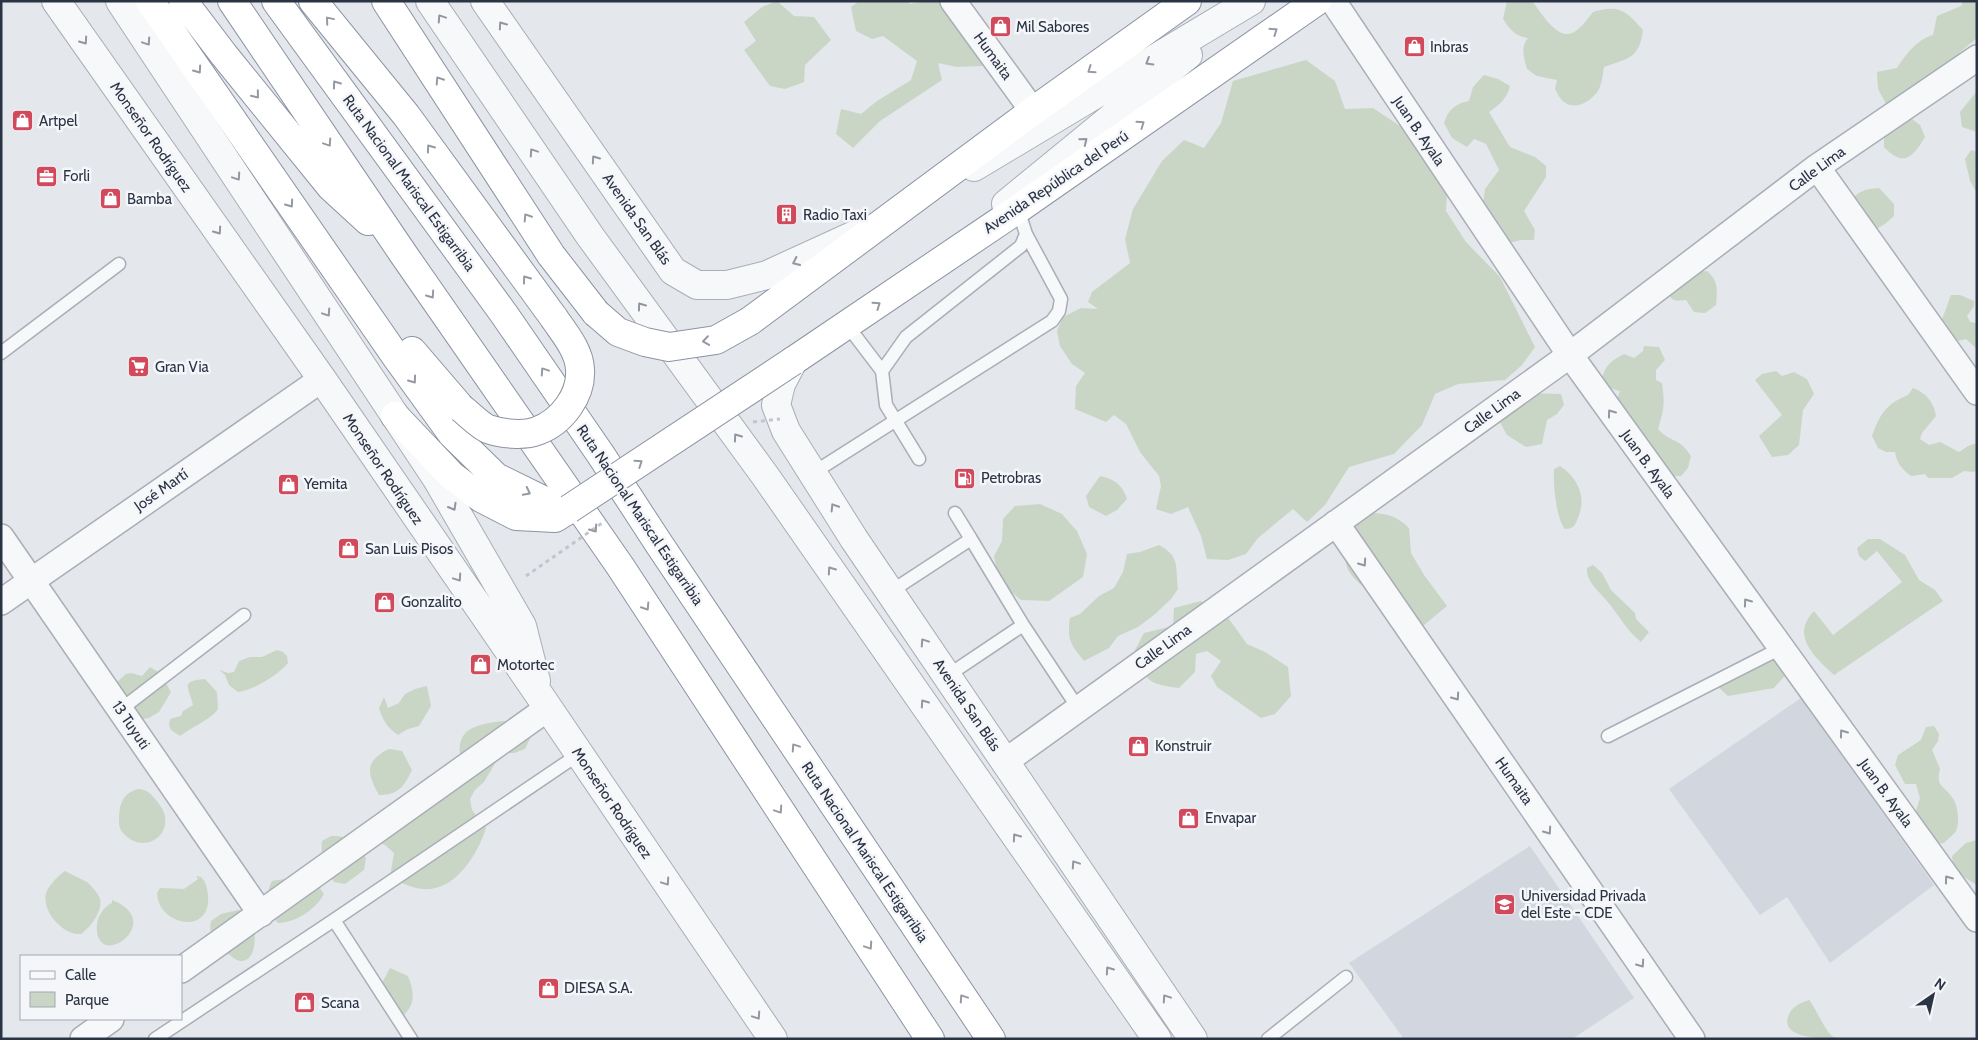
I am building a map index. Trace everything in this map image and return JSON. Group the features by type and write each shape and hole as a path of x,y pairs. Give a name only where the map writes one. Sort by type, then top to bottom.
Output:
{"highway":[{"path":"150,1 397,358 452,434 496,477 553,505 569,509"},
{"path":"183,1 224,55 331,187 404,255"},
{"path":"232,1 404,255 620,566 930,1039"},
{"name":"Ruta Nacional Mariscal Estigarribia","path":"276,1 510,322 991,1039"},
{"path":"313,1 406,115 554,318 574,349 580,368 579,389 561,416 537,431 516,434 488,428 461,408 325,253"},
{"path":"386,1 551,254 596,313 618,332 645,342 669,347 716,340 750,321 1033,111 1187,1"},
{"name":"Avenida República del Perú","path":"395,416 451,475 481,498 516,516 555,518 847,325 1018,209 1317,1"}],"street":[{"name":"Monseñor Rodríguez","path":"56,1 322,379 773,1039"},
{"path":"120,1 437,479 522,626 544,702 261,914 182,969"},
{"path":"430,1 590,236 766,477 1157,1039"},
{"name":"Avenida San Blás","path":"485,1 673,271 697,285 727,285 767,275 888,219 1252,1"},
{"name":"Humaita","path":"953,1 1033,111"},
{"path":"924,271 1252,1"},
{"name":"Juan B. Ayala","path":"1333,1 1570,356 1977,919"},
{"name":"Calle Lima","path":"1006,761 1570,356 1817,167 1977,58"},
{"path":"1817,167 1977,392"},
{"name":"Avenida San Blás","path":"793,361 781,384 776,405 786,431 890,592 1193,1039"},
{"name":"José Martí","path":"1,602 322,379"},
{"name":"Humaita","path":"1336,523 1692,1039"},
{"name":"13 Tuyuti","path":"1,537 261,914"},
{"path":"83,1039 110,1020"}],"lane":[{"path":"813,473 1052,321 1059,311 1061,299 1026,234 1018,209"},
{"path":"882,371 906,337 1021,246 1026,234"},
{"path":"1,353 119,264"},
{"path":"847,325 882,371 886,405 919,458"},
{"path":"955,513 1078,708"},
{"path":"890,592 971,539"},
{"path":"120,710 244,615"},
{"path":"947,676 1024,625"},
{"path":"1608,736 1781,648"},
{"path":"155,1039 579,754"},
{"path":"334,920 410,1039"},
{"path":"1268,1039 1346,978"}],"shaded area":[{"path":"1801,698 1934,885 1830,963 1787,897 1760,915 1669,789"},
{"name":"Universidad Privada del Este - CDE","path":"1530,846 1634,998 1572,1039 1404,1039 1349,963"}],"green space":[{"path":"777,1 794,16 814,17 831,40 805,65 804,82 785,89 770,86 744,50 756,41 744,22 762,7"},
{"path":"859,1 908,1 910,4 925,1 953,1 987,48 982,66 957,67 938,63 942,80 880,121 853,148 836,134 841,109 861,114 877,101 911,80 917,61 883,36 872,39 856,31 851,7"},
{"path":"1507,1 1532,1 1557,31 1570,34 1577,30 1593,12 1610,9 1622,11 1632,18 1643,30 1639,47 1626,59 1604,67 1600,87 1590,100 1579,105 1569,105 1561,99 1555,89 1557,80 1537,76 1527,69 1523,49 1528,38 1513,32 1503,19"},
{"path":"1963,1 1977,1 1977,38 1915,93 1903,100 1886,104 1878,89 1877,72 1897,68 1921,40 1933,35 1937,16 1961,6"},
{"path":"1306,60 1335,81 1345,109 1373,108 1403,128 1447,194 1446,211 1466,242 1500,277 1535,347 1522,365 1505,380 1458,384 1435,394 1422,425 1394,454 1349,467 1325,505 1307,522 1293,509 1258,538 1246,554 1228,560 1207,559 1201,536 1188,507 1171,514 1156,509 1161,486 1159,476 1140,452 1126,424 1114,415 1106,422 1075,409 1076,386 1085,373 1072,364 1060,346 1057,331 1063,317 1081,308 1098,309 1088,302 1092,292 1130,263 1125,239 1133,209 1162,161 1184,140 1204,148 1221,123 1233,81"},
{"path":"1484,75 1498,79 1510,86 1507,95 1489,112 1510,147 1535,157 1546,166 1546,177 1524,211 1535,230 1534,240 1521,240 1509,243 1483,204 1485,189 1499,170 1486,144 1474,139 1467,147 1452,138 1444,123 1453,108 1460,103 1469,101 1473,87"},
{"path":"1977,91 1977,132 1962,127 1960,112"},
{"path":"1912,119 1920,125 1925,137 1916,150 1908,157 1897,157 1884,147 1884,138 1902,121"},
{"path":"1971,150 1977,152 1977,193 1970,181 1965,159"},
{"path":"1879,188 1894,204 1894,216 1873,231 1849,203 1862,191"},
{"path":"1707,271 1714,278 1717,295 1716,305 1705,313 1694,312 1686,300 1675,300 1668,294 1698,272"},
{"path":"1951,295 1960,295 1974,301 1974,306 1967,316 1970,322 1977,323 1977,349 1966,339 1954,342 1941,322"},
{"path":"1644,346 1659,347 1665,360 1656,370 1656,380 1662,383 1664,402 1658,429 1683,446 1691,456 1688,468 1681,476 1666,476 1656,462 1659,455 1648,446 1614,407 1620,391 1609,388 1602,380 1606,367 1612,362 1624,354 1634,358 1643,351"},
{"path":"1776,371 1782,376 1794,372 1807,379 1814,394 1803,410 1799,445 1788,455 1772,457 1759,436 1782,415 1755,380 1762,374"},
{"path":"1913,388 1929,399 1936,416 1922,433 1920,439 1929,445 1940,442 1959,452 1977,443 1977,470 1974,472 1964,471 1952,478 1928,478 1925,474 1911,476 1900,466 1895,452 1886,452 1878,448 1872,436 1881,416 1889,406 1908,395"},
{"path":"1523,393 1561,394 1564,405 1557,414 1547,420 1542,444 1526,447 1507,435 1496,415"},
{"path":"1560,466 1572,476 1581,495 1582,503 1578,518 1574,526 1568,529 1565,529 1559,517 1556,500 1554,469"},
{"path":"1100,476 1117,483 1127,499 1117,510 1106,516 1089,507 1086,496"},
{"path":"1040,504 1062,514 1077,531 1087,554 1083,577 1049,601 1021,600 999,582 994,556 1002,541 1003,519 1015,506"},
{"path":"1374,513 1393,517 1409,528 1411,553 1424,575 1447,606 1424,625 1393,608 1369,591 1359,583 1347,567 1344,532 1362,514"},
{"path":"1868,539 1880,539 1905,555 1919,580 1935,590 1943,601 1834,675 1819,661 1808,646 1804,629 1807,620 1814,611 1833,635 1902,582 1877,551 1865,561 1859,556 1857,548"},
{"path":"1159,545 1166,549 1174,558 1178,589 1171,599 1154,615 1138,627 1118,636 1109,648 1084,661 1075,650 1069,637 1070,618 1080,614 1099,596 1114,588 1123,572 1127,554 1140,552"},
{"path":"1593,565 1602,573 1611,590 1635,613 1636,619 1649,632 1641,642 1591,582 1587,568"},
{"path":"1201,601 1229,619 1247,644 1265,652 1288,667 1291,696 1275,714 1261,718 1217,687 1211,676 1221,661 1207,651 1196,654 1195,672 1179,688 1160,685 1148,679 1141,668 1135,650 1144,633 1173,626 1174,608"},
{"path":"277,650 287,656 288,663 284,668 272,677 244,691 238,692 229,685 225,675 220,670 228,673 234,672 239,661 250,657 262,657"},
{"path":"1764,658 1777,662 1789,671 1774,688 1728,696 1715,684 1719,676 1729,667 1742,662"},
{"path":"150,667 160,673 171,692 159,712 143,719 132,713 107,691 126,674 131,673 142,676"},
{"path":"205,679 217,692 218,709 211,716 180,736 171,730 169,725 170,719 181,716 183,711 193,705 188,689 189,683"},
{"path":"427,686 431,706 419,726 408,729 398,735 388,727 379,708 384,697 388,708 399,703 405,694"},
{"path":"514,721 534,731 525,749 514,753 501,753 484,782 475,790 470,799 472,810 486,828 471,860 455,878 435,888 423,889 414,887 390,877 394,853 385,845 374,840 461,762 461,742 469,730 483,724"},
{"path":"1934,726 1939,734 1938,741 1932,750 1940,769 1939,782 1953,799 1957,808 1958,818 1954,834 1944,843 1934,844 1914,817 1920,798 1916,784 1905,784 1895,765 1898,755 1921,740 1926,727"},
{"path":"389,749 402,751 412,770 400,789 386,795 379,795 372,781 370,769 375,758"},
{"path":"142,789 155,798 164,813 165,822 163,831 158,837 143,843 134,841 125,835 120,829 119,824 122,801 132,791"},
{"path":"331,836 349,839 366,858 364,870 345,884 334,882 324,862 322,841"},
{"path":"1977,840 1977,885 1957,870 1952,856 1966,843"},
{"path":"307,870 324,894 316,905 305,914 292,921 278,923 268,903 268,892 272,881 297,877"},
{"path":"65,871 89,883 100,899 98,914 81,934 67,931 60,926 49,913 46,906 45,898 48,888"},
{"path":"196,876 201,877 206,885 208,895 207,908 202,917 194,921 184,922 175,919 166,913 160,904 157,893 160,888 184,889 198,879"},
{"path":"112,900 128,909 133,920 131,931 124,939 115,945 106,945 99,939 97,924 100,914 112,903"},
{"path":"238,910 245,911 252,920 255,937 253,951 247,960 241,961 234,958 218,945 212,937 210,927 211,921 221,914"},
{"path":"390,968 408,976 410,981 413,997 411,1006 404,1015 397,1015 382,983"},
{"path":"1809,1000 1831,1035 1847,1039 1808,1037 1791,1030 1788,1025 1789,1014 1796,1006"}],"place":[{"name":"Mil Sabores","path":"1000,27"},
{"name":"Inbras","path":"1414,47"},
{"name":"Artpel","path":"23,121"},
{"name":"Forli","path":"47,176"},
{"name":"Bamba","path":"111,199"},
{"name":"Radio Taxi","path":"787,215"},
{"name":"Gran Via","path":"139,367"},
{"name":"Petrobras","path":"965,478"},
{"name":"Yemita","path":"288,484"},
{"name":"San Luis Pisos","path":"349,549"},
{"name":"Gonzalito","path":"385,602"},
{"name":"Motortec","path":"481,665"},
{"name":"Konstruir","path":"1139,746"},
{"name":"Envapar","path":"1189,818"},
{"name":"Universidad Privada del Este - CDE","path":"1505,905"},
{"name":"DIESA S.A.","path":"548,988"},
{"name":"Scana","path":"305,1003"}]}
